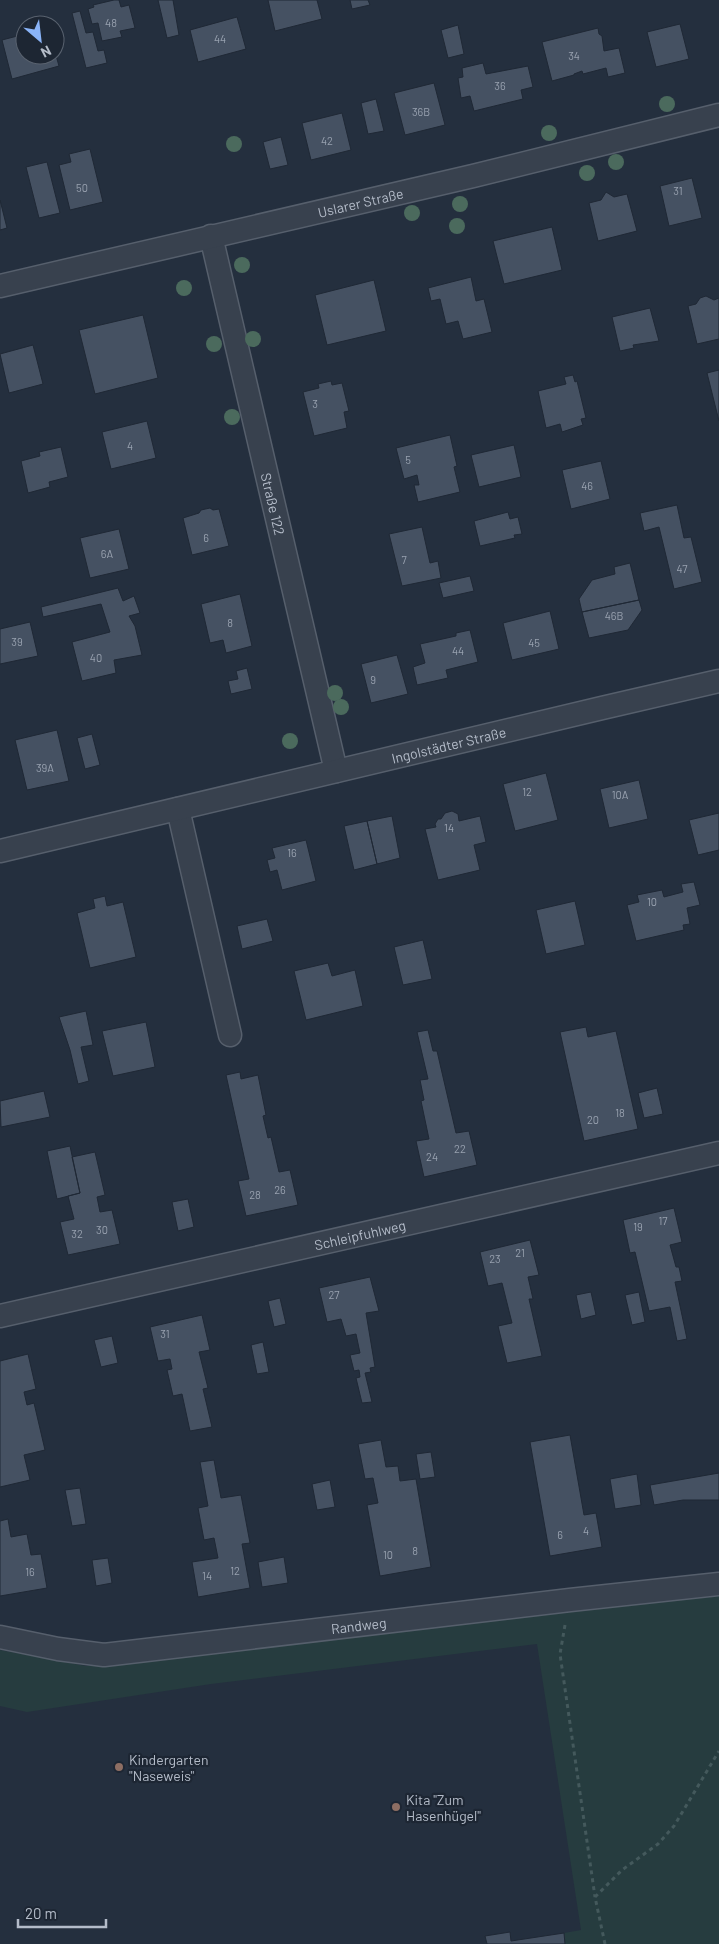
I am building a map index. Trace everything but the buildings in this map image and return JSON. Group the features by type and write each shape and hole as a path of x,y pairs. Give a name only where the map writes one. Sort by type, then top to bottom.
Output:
{"street":[{"name":"Uslarer Straße","path":"0,286 464,178 719,115"},
{"name":"Straße 122","path":"211,236 336,771"},
{"name":"Ingolstädter Straße","path":"0,851 719,682"},
{"path":"178,808 230,1035"},
{"name":"Schleipfuhlweg","path":"0,1316 719,1153"},
{"name":"Randweg","path":"0,1637 58,1649 104,1655 719,1584"}],"path":[{"path":"565,1625 560,1654 595,1897 605,1944"},
{"path":"595,1897 622,1870 658,1844 674,1826 719,1751"}],"green space":[{"path":"719,1596 719,1944 565,1944 564,1933 581,1930 537,1644 211,1684 27,1712 0,1706 0,1650 86,1666 277,1642"}],"place":[{"name":"Kindergarten \"Naseweis\"","path":"119,1767"},
{"name":"Kita \"Zum Hasenhügel\"","path":"396,1807"}]}
